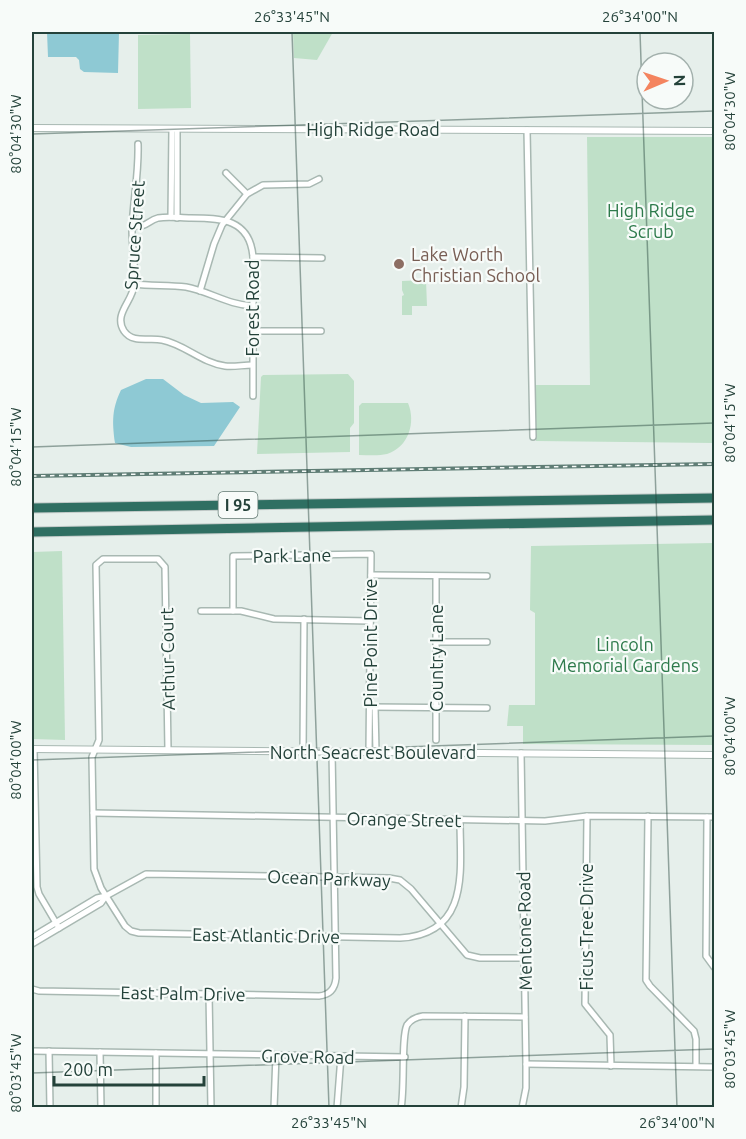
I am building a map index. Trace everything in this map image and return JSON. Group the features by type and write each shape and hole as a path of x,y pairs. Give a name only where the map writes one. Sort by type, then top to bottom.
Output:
{"highway":[{"name":"I 95","path":"32,508 714,498"},
{"name":"I 95","path":"32,532 714,520"}],"street":[{"name":"High Ridge Road","path":"32,128 714,131"},
{"path":"174,218 175,129"},
{"path":"527,130 532,437"},
{"name":"Spruce Street","path":"138,144 139,172 132,226 134,284 132,296 121,313 120,322 124,331 131,338 162,340 224,366 252,365"},
{"path":"226,173 247,194"},
{"path":"200,291 222,225 247,194 263,185 309,184 319,179"},
{"path":"132,226 143,227 157,218 226,220"},
{"name":"Forest Road","path":"226,220 239,227 245,234 251,245 253,257 253,396"},
{"path":"253,257 322,258"},
{"path":"134,284 184,287 226,301 253,306"},
{"path":"252,331 321,331"},
{"name":"Pine Point Drive","path":"371,554 369,621 373,707 372,752"},
{"name":"Park Lane","path":"233,611 233,556 371,554"},
{"name":"East Atlantic Drive","path":"165,567 158,559 103,559 96,565 99,740 92,757 94,869 106,896 125,926 135,932 408,938 424,933 440,923"},
{"name":"Arthur Court","path":"165,567 168,750"},
{"path":"370,575 487,576"},
{"name":"Country Lane","path":"436,576 436,740"},
{"path":"201,611 233,611 274,619 369,621"},
{"path":"303,751 304,620"},
{"path":"436,642 487,642"},
{"path":"373,707 487,708"},
{"path":"33,749 36,887 58,925"},
{"name":"North Seacrest Boulevard","path":"33,749 714,755"},
{"path":"332,752 335,937"},
{"name":"Mentone Road","path":"521,753 526,1065 526,1088 522,1107"},
{"name":"Orange Street","path":"93,813 522,821 587,816 714,817"},
{"name":"Ficus Tree Drive","path":"587,816 585,1004 610,1035 611,1065"},
{"path":"648,816 646,980 694,1031 696,1066"},
{"path":"707,817 706,956 714,967"},
{"path":"440,923 453,908 460,889 460,820"},
{"name":"Ocean Parkway","path":"32,944 97,898 106,896 146,874 389,878 400,880 411,889 467,955 480,958 524,958"},
{"name":"Ocean Parkway","path":"32,937 58,925"},
{"name":"East Palm Drive","path":"32,989 39,991 319,996 333,989 336,978 335,937"},
{"path":"209,994 211,1107"},
{"path":"401,1107 404,1087 405,1034 408,1024 420,1016 525,1017"},
{"path":"460,1107 464,1088 465,1016"},
{"name":"Grove Road","path":"32,1050 405,1057"},
{"path":"49,1051 50,1107"},
{"path":"100,1052 101,1107"},
{"path":"156,1053 156,1107"},
{"path":"274,1107 276,1055"},
{"path":"338,1107 341,1056"},
{"path":"526,1065 714,1067"}],"green space":[{"path":"293,32 333,32 317,60 294,58"},
{"path":"190,34 191,108 138,109 138,35"},
{"name":"High Ridge Scrub","path":"587,137 714,137 714,443 536,441 535,385 590,385"},
{"path":"426,280 427,306 412,306 412,315 402,315 402,296 404,295 402,281"},
{"path":"348,374 354,381 354,423 350,428 350,452 257,454 261,377 263,375"},
{"path":"362,403 408,403 411,426 405,440 395,451 387,454 359,455 359,406"},
{"name":"Lincoln Memorial Gardens","path":"714,543 714,745 523,744 523,726 507,726 509,705 535,705 535,613 530,610 531,546"},
{"path":"62,551 65,740 32,739 32,552"}],"water":[{"path":"47,32 119,32 118,73 84,72 80,69 79,60 76,57 48,57"},
{"path":"146,379 163,379 184,395 201,403 233,402 240,407 214,446 131,447 115,443 114,415 121,390"}],"railway":[{"path":"32,476 714,464"}],"place":[{"name":"Lake Worth Christian School","path":"399,264"}]}
